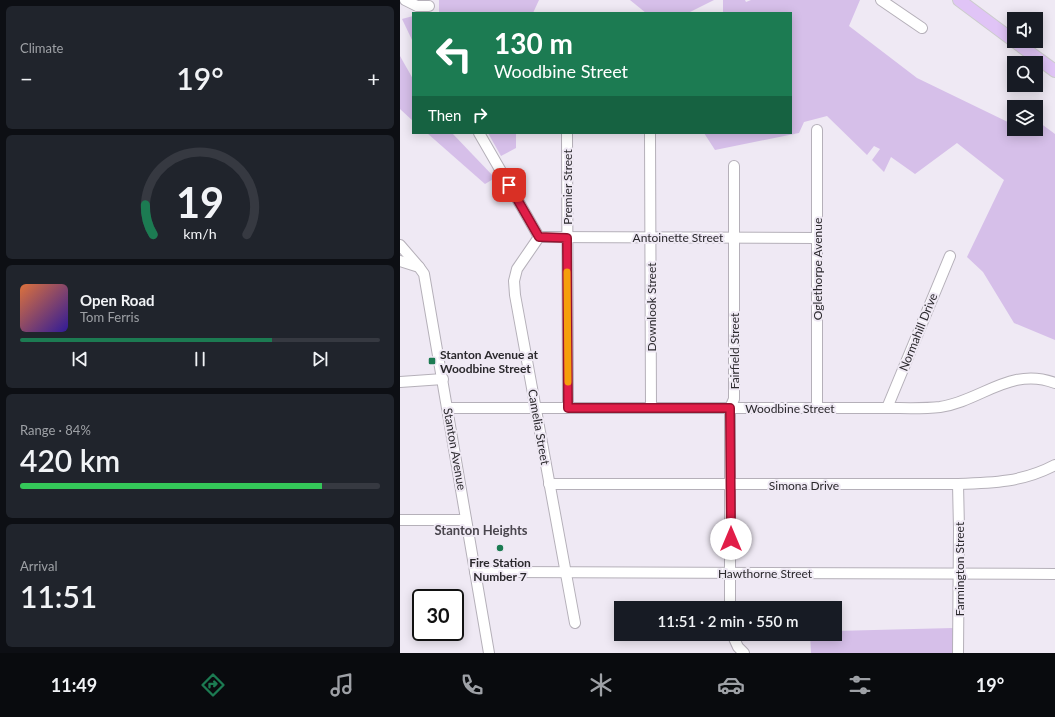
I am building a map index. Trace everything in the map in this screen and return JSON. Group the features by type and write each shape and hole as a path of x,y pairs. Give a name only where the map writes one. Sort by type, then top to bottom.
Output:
{"main road":[{"path":"959,0 1007,36"},
{"path":"1024,48 1055,71"}],"street":[{"path":"404,0 417,6 429,6"},
{"path":"881,0 922,28"},
{"name":"Oglethorpe Avenue","path":"817,130 817,408"},
{"path":"480,134 539,237"},
{"name":"Premier Street","path":"567,134 568,408"},
{"name":"Downlook Street","path":"650,134 651,408"},
{"name":"Fairfield Street","path":"730,601 730,408 734,402 734,166"},
{"name":"Antoinette Street","path":"539,237 817,238"},
{"name":"Camelia Street","path":"539,237 517,269 514,281 515,296 575,623"},
{"name":"Stanton Avenue","path":"400,245 424,274 489,653"},
{"name":"Normahill Drive","path":"887,408 950,256"},
{"path":"400,261 419,267"},
{"name":"Woodbine Street","path":"448,408 940,407 964,401 1012,380 1030,378 1047,380 1055,383"},
{"path":"400,382 443,380"},
{"name":"Simona Drive","path":"549,484 730,485 998,483 1025,478 1055,465"},
{"name":"Farmington Street","path":"958,484 960,529 958,574 958,653"},
{"path":"400,520 466,520"},
{"name":"Hawthorne Street","path":"475,572 1055,574"},
{"path":"735,641 738,647 744,653"}],"shaded area":[{"path":"439,0 539,0 533,12 439,12"},
{"path":"630,0 714,0 690,12 645,12"},
{"path":"723,0 745,0 746,2 751,0 860,0 849,26 917,78 1007,122 1007,136 1043,136 1043,125 1055,134 1055,340 1014,323 983,272 967,257 1004,180 957,143 915,174 891,157 884,172 872,160 880,149 874,146 867,155 827,116 804,122 799,133 715,150 705,134 792,134 792,12 723,12"},
{"path":"412,16 412,40 402,19"},
{"path":"400,56 412,77 412,120 400,109"},
{"path":"428,134 453,134 495,178 485,184"},
{"path":"489,134 516,134 516,148 501,156"},
{"path":"953,628 954,653 811,653 810,641 842,641 842,631"}],"slow traffic":[{"path":"567,272 568,382"}],"place":[{"name":"Stanton Avenue at Woodbine Street","path":"432,361"},
{"name":"Fire Station Number 7","path":"500,548"}],"district":[{"name":"Stanton Heights","path":"481,530"}],"route":[{"path":"509,185 539,237 567,238 568,408 730,408 731,539"}]}
